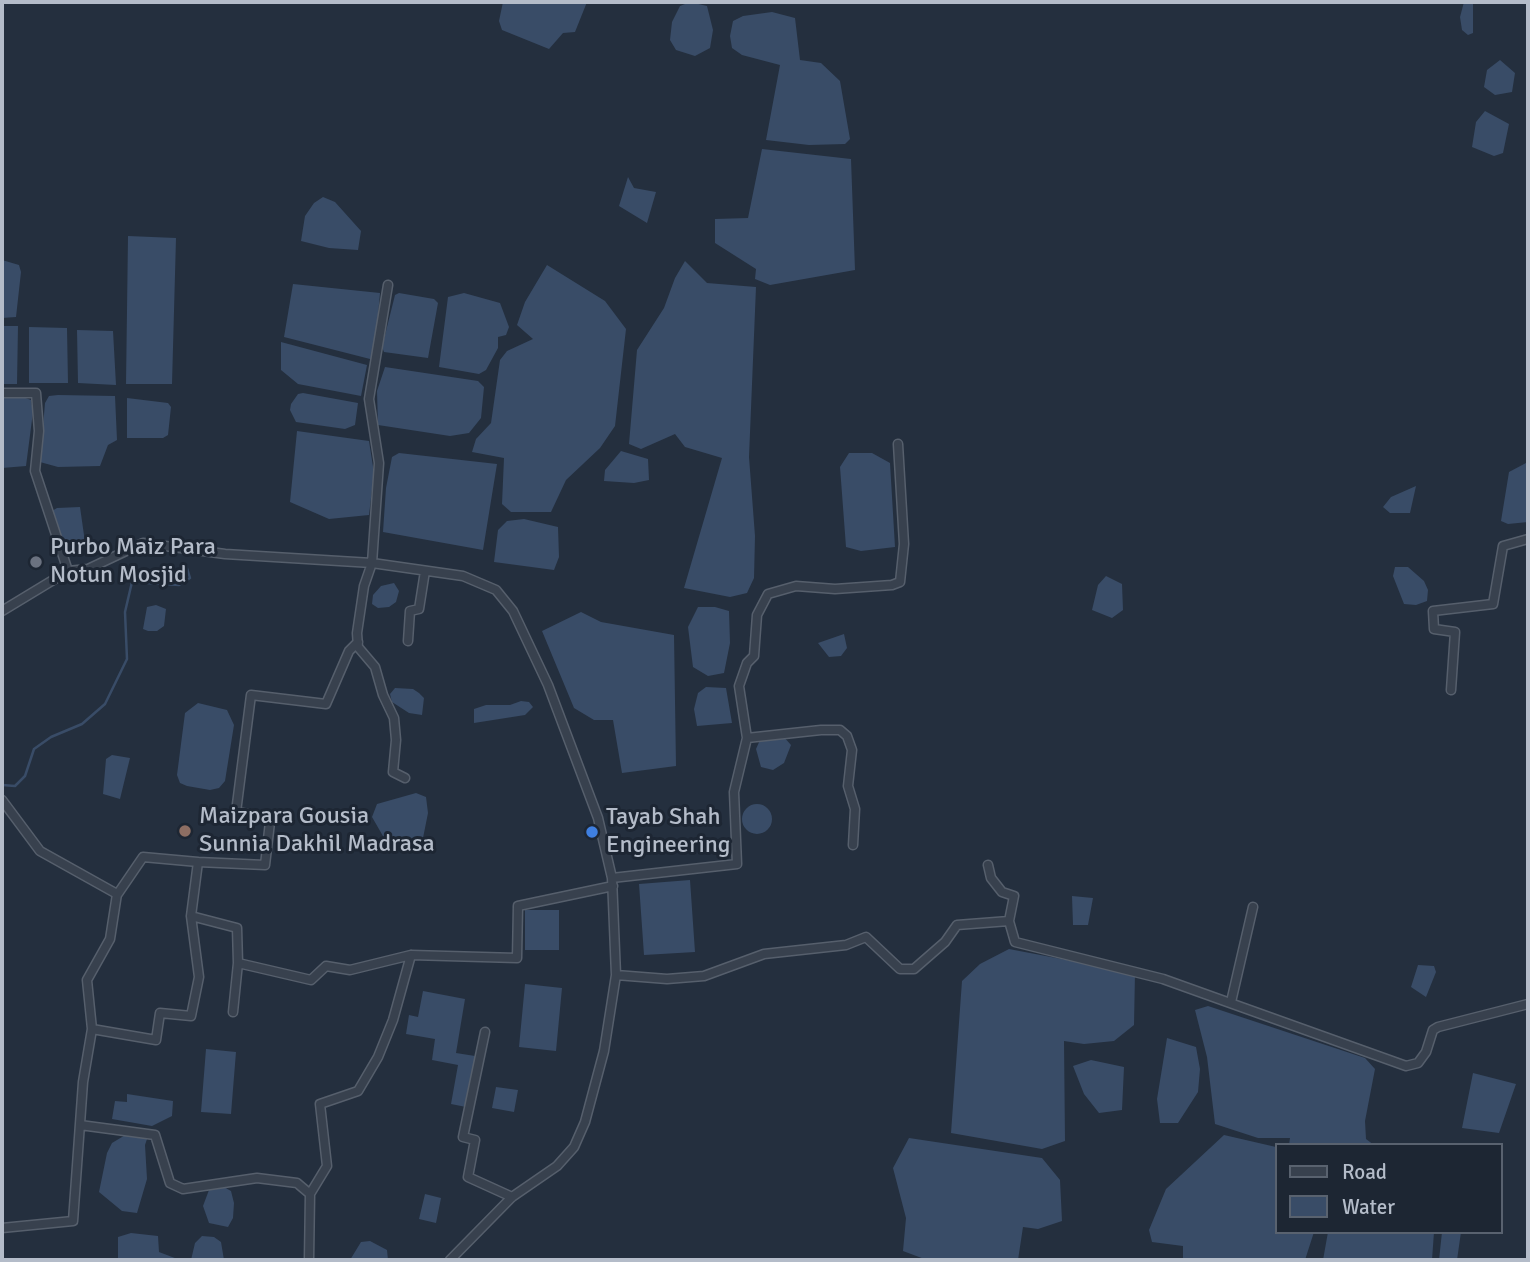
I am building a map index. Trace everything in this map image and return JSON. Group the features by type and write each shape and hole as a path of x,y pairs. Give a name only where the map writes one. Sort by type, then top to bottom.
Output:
{"street":[{"path":"2,1228 72,1220 92,1030 87,979 110,939 117,895 143,857 265,865 270,822 261,816 236,812 251,695 326,704 349,651 358,642 364,586 372,563 379,463 369,398 388,285"},
{"path":"2,393 36,393 39,431 34,471 68,571"},
{"path":"238,963 310,980 326,966 350,970 411,955 517,958 518,905 613,882 737,864 734,792 747,738 739,686 747,663 754,656 754,623 768,594 796,586 835,589 892,585 900,582 904,544 898,444"},
{"path":"1451,690 1455,632 1433,628 1433,611 1493,604 1503,546 1528,539"},
{"path":"2,611 68,571 88,569 143,543 225,554 372,563 463,576 496,590 513,611 575,751 598,818 613,882 615,975 604,1051 585,1122 575,1147 556,1166 512,1197 450,1260"},
{"path":"408,641 410,611 419,609 425,570"},
{"path":"358,642 375,667 383,695 394,718 396,740 393,772 405,778"},
{"path":"747,738 821,730 840,730 847,736 852,750 848,786 855,809 853,845"},
{"path":"2,800 40,851 117,895"},
{"path":"92,1030 156,1040 160,1013 191,1016 199,977 191,916 198,862"},
{"path":"988,865 991,878 1002,892 1014,896 1009,921 1014,941 1017,943 1137,971 1413,1066 1426,1052 1431,1035 1438,1027 1528,1004"},
{"path":"1231,1002 1253,907"},
{"path":"191,916 237,928 238,963 233,1012"},
{"path":"615,975 667,979 704,976 764,954 846,945 866,937 900,969 914,969 945,942 957,925 1009,921"},
{"path":"309,1260 310,1194 327,1166 320,1104 358,1091 393,1020 411,955"},
{"path":"485,1032 463,1138 475,1140 468,1177 512,1197"},
{"path":"80,1125 155,1135 170,1183 183,1189 257,1178 297,1184 310,1194"}],"water":[{"path":"503,2 587,2 575,32 563,33 549,49 502,30 499,21"},
{"path":"690,2 707,6 713,30 710,48 695,56 676,50 670,40 672,22 680,6"},
{"path":"1464,2 1473,4 1473,33 1468,35 1462,30 1460,17"},
{"path":"772,12 795,18 800,60 821,63 840,81 850,139 845,144 809,145 766,140 780,65 742,55 732,48 730,36 733,21 743,16"},
{"path":"1500,60 1515,73 1512,92 1495,95 1484,87 1487,70"},
{"path":"1485,111 1509,124 1503,153 1494,156 1472,147 1476,122"},
{"path":"762,149 851,159 855,270 770,285 755,279 756,269 715,243 715,219 748,218"},
{"path":"628,177 634,188 656,192 647,223 619,206"},
{"path":"323,197 335,202 361,231 358,250 329,248 301,241 305,216 314,203"},
{"path":"128,236 176,238 172,384 126,384"},
{"path":"2,260 19,265 21,272 16,317 2,318"},
{"path":"685,261 707,283 756,287 749,457 755,536 754,578 747,593 730,597 684,588 722,458 685,447 675,434 641,449 629,444 637,350 664,308 675,278"},
{"path":"547,265 605,301 626,329 615,426 600,448 566,480 551,512 511,512 502,504 504,458 472,452 476,439 491,423 500,360 507,351 533,339 517,325 525,302"},
{"path":"293,284 380,293 374,360 284,337"},
{"path":"399,293 434,299 438,303 428,358 384,352 382,347 395,295"},
{"path":"464,293 500,303 509,327 506,335 498,337 498,348 486,370 479,374 439,367 448,297"},
{"path":"2,326 18,326 17,384 2,384"},
{"path":"29,327 67,328 68,383 29,383"},
{"path":"77,330 113,331 116,385 78,383"},
{"path":"281,342 367,365 361,396 298,384 281,370"},
{"path":"385,367 478,381 484,387 481,418 469,433 450,436 378,425 377,391"},
{"path":"298,394 358,403 355,425 345,429 296,422 290,410 291,404"},
{"path":"20,396 31,400 33,412 26,466 2,468 2,398"},
{"path":"49,396 115,396 117,440 108,445 100,466 58,467 40,462 45,403"},
{"path":"127,398 168,403 171,407 168,435 163,438 127,438"},
{"path":"297,431 369,441 374,473 369,515 329,519 290,502"},
{"path":"621,451 648,459 649,480 634,483 604,481 605,470"},
{"path":"399,453 497,464 483,550 383,532 386,488 392,457"},
{"path":"849,453 872,453 890,463 895,547 861,551 846,547 840,467"},
{"path":"1526,463 1528,522 1508,524 1501,521 1509,472"},
{"path":"1416,486 1410,513 1390,513 1383,507 1391,497"},
{"path":"80,507 85,542 64,549 52,511 57,508"},
{"path":"524,519 558,527 559,557 554,570 494,562 498,530 507,521"},
{"path":"1395,567 1408,567 1424,581 1428,590 1427,601 1416,605 1404,604 1393,576"},
{"path":"1106,576 1122,584 1123,610 1112,618 1092,610 1098,585"},
{"path":"394,583 399,591 396,602 389,607 378,608 372,604 373,595 381,586"},
{"path":"156,605 166,609 164,626 157,631 143,629 147,607"},
{"path":"698,607 715,607 729,611 730,643 724,673 708,676 693,667 688,627"},
{"path":"581,612 601,622 674,635 676,766 622,773 613,720 594,720 574,708 542,631"},
{"path":"844,634 847,648 841,656 829,657 818,643"},
{"path":"706,687 726,688 732,723 697,726 694,709 698,693"},
{"path":"395,688 413,689 424,698 422,715 409,713 392,702 390,694"},
{"path":"529,702 533,707 525,715 474,723 474,709"},
{"path":"198,703 227,710 234,725 225,781 219,788 210,790 180,783 177,775 185,713"},
{"path":"783,736 791,745 784,763 773,770 761,767 756,749 760,740"},
{"path":"112,755 130,758 120,799 103,794 106,759"},
{"path":"416,793 426,797 428,813 423,838 403,850 391,850 372,817 377,804"},
{"path":"757,804 763,805 771,813 771,825 763,833 757,834 751,833 743,825 742,819 743,813 751,805"},
{"path":"690,880 695,952 644,955 639,884"},
{"path":"1072,896 1093,898 1088,925 1073,925"},
{"path":"525,910 559,910 559,950 525,950"},
{"path":"1009,949 1135,973 1134,1025 1114,1041 1084,1044 1064,1041 1065,1141 1042,1149 951,1133 962,981 980,964"},
{"path":"1418,965 1434,966 1436,972 1426,997 1411,987"},
{"path":"525,984 562,988 556,1051 519,1047"},
{"path":"423,991 465,999 456,1053 475,1056 466,1107 451,1104 458,1065 432,1060 435,1039 406,1034 409,1015 418,1017"},
{"path":"1208,1006 1365,1058 1375,1069 1365,1121 1366,1139 1371,1143 1289,1143 1290,1138 1258,1138 1215,1124 1207,1057 1195,1010"},
{"path":"1167,1038 1196,1047 1200,1069 1198,1092 1178,1123 1160,1123 1157,1099"},
{"path":"206,1049 236,1052 231,1114 201,1112"},
{"path":"1091,1060 1124,1067 1122,1110 1099,1113 1084,1094 1073,1066"},
{"path":"1473,1073 1516,1084 1499,1133 1462,1128"},
{"path":"496,1087 518,1090 514,1112 492,1108"},
{"path":"127,1094 173,1101 172,1116 152,1126 112,1119 115,1101 127,1102"},
{"path":"127,1134 147,1139 147,1179 137,1213 122,1211 99,1192 107,1153 112,1143"},
{"path":"1224,1135 1274,1147 1274,1234 1313,1234 1305,1260 1183,1260 1183,1246 1152,1242 1149,1230 1166,1189"},
{"path":"909,1138 1042,1158 1060,1180 1062,1221 1038,1229 1023,1227 1018,1260 927,1260 903,1251 906,1218 893,1168"},
{"path":"222,1186 231,1191 234,1203 233,1218 228,1227 209,1223 203,1206 209,1190"},
{"path":"425,1194 441,1198 436,1223 419,1219"},
{"path":"131,1233 158,1236 159,1252 180,1260 118,1260 118,1237"},
{"path":"1328,1234 1434,1234 1432,1260 1323,1260"},
{"path":"1442,1234 1461,1234 1457,1260 1439,1260"},
{"path":"202,1236 214,1237 221,1242 224,1260 191,1260 195,1243"},
{"path":"370,1241 387,1250 388,1260 350,1260 361,1242"}],"waterway":[{"path":"2,785 15,786 25,776 34,749 51,737 82,724 105,704 127,659 125,612 132,582 179,585 190,578 186,565"}],"place":[{"name":"Purbo Maiz Para Notun Mosjid","path":"36,562"},
{"name":"Maizpara Gousia Sunnia Dakhil Madrasa","path":"185,831"},
{"name":"Tayab Shah Engineering","path":"592,832"}]}
